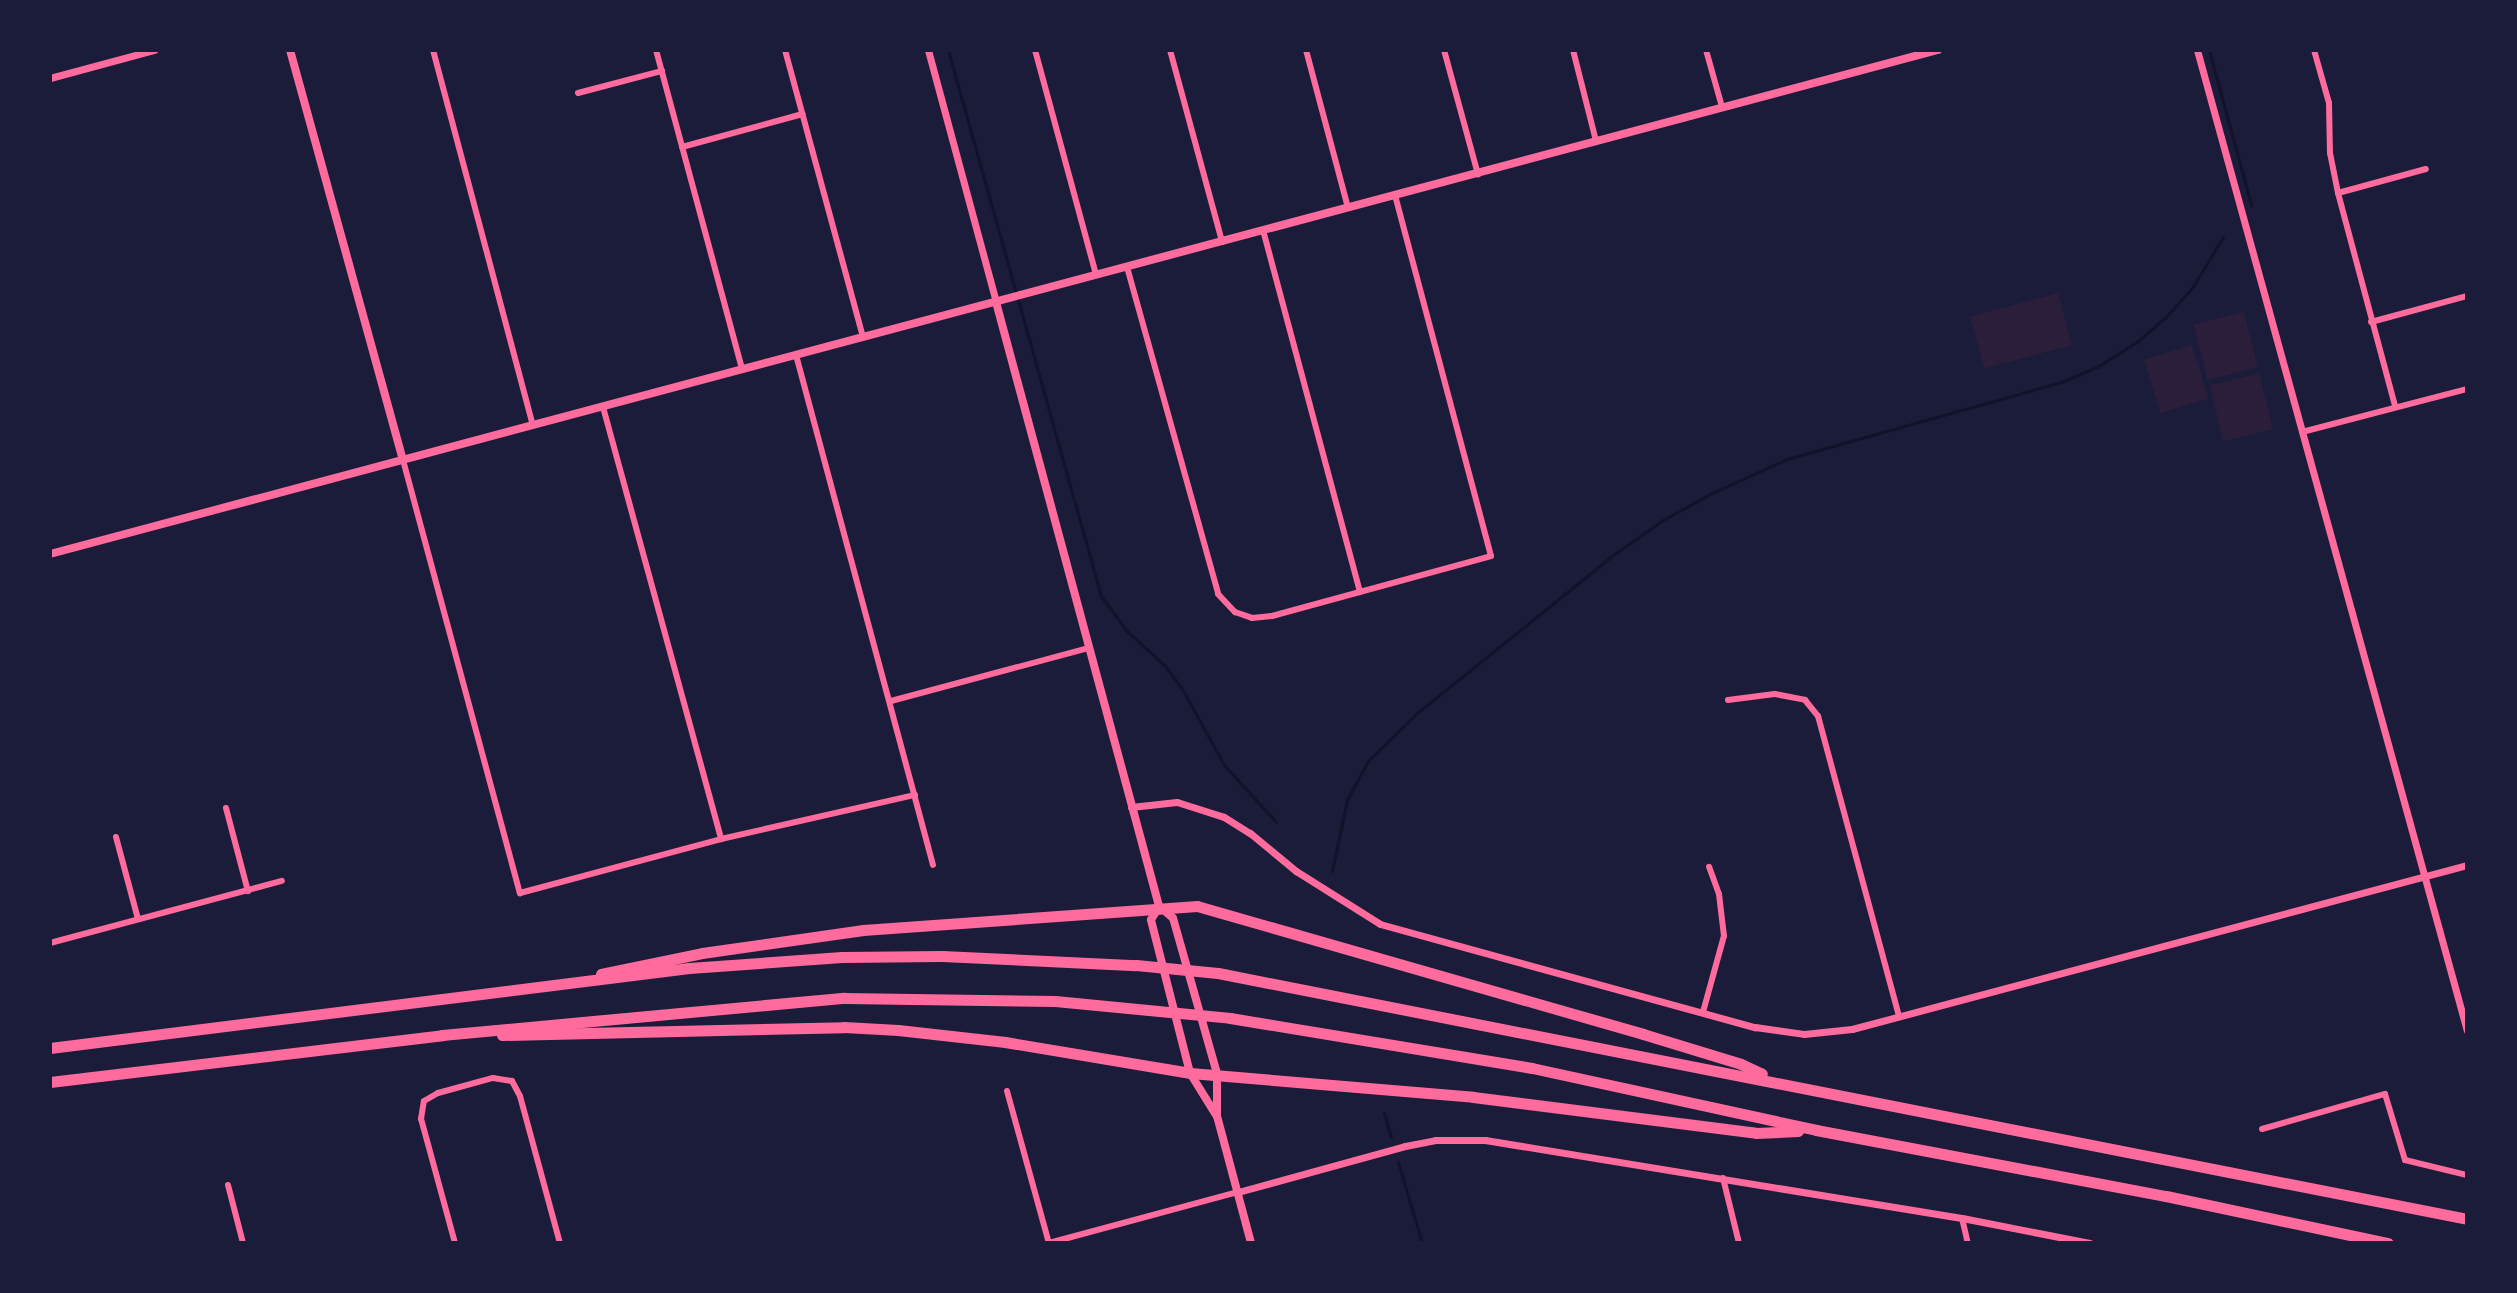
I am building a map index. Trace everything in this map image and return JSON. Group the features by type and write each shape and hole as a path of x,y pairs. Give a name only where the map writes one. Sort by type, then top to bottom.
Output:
{"highway":[{"path":"500,994 702,953 863,930 1159,906 1197,906 1244,917 1741,1064 1773,1080"},
{"path":"50,1048 689,968 842,957 1007,957 1136,965 1218,973 1773,1080 2167,1163 2467,1219"},
{"path":"50,1082 442,1035 844,998 1040,1000 1230,1018 1532,1068 1816,1130 2166,1196 2388,1243"},
{"path":"442,1035 569,1036 857,1028 1005,1042 1190,1073 1473,1097 1756,1133 1816,1130"}],"main road":[{"path":"290,50 403,460"},
{"path":"50,554 1938,50"},
{"path":"996,302 1159,906 1173,918 1217,1074 1217,1116 1251,1243"},
{"path":"1159,906 1151,920 1190,1073 1217,1116"}],"street":[{"path":"50,78 154,50"},
{"path":"433,50 533,425"},
{"path":"656,50 742,369"},
{"path":"785,50 863,338"},
{"path":"928,50 996,302"},
{"path":"1035,50 1096,275"},
{"path":"1170,50 1222,242"},
{"path":"1306,50 1348,208"},
{"path":"1444,50 1478,174"},
{"path":"1573,50 1596,141"},
{"path":"1706,50 1722,107"},
{"path":"2197,50 2467,1031"},
{"path":"2314,50 2329,103 2330,153 2338,193 2395,406"},
{"path":"578,93 662,71"},
{"path":"682,147 803,114"},
{"path":"2338,193 2426,169"},
{"path":"1127,267 1209,573 1218,594 1235,612 1252,618 1272,616 1491,556 1395,196"},
{"path":"1263,230 1360,592"},
{"path":"2371,322 2467,296"},
{"path":"796,355 933,865"},
{"path":"2302,432 2467,389"},
{"path":"603,407 721,839"},
{"path":"403,460 520,893 721,839 915,795"},
{"path":"891,701 1089,648"},
{"path":"1728,700 1775,694 1805,700 1818,716 1899,1016"},
{"path":"1131,807 1177,802 1224,817 1250,833 1296,871 1380,924 1755,1027 1804,1034 1852,1029 2467,865"},
{"path":"226,808 248,891"},
{"path":"116,837 138,919"},
{"path":"1703,1012 1722,953 1724,936 1721,904 1709,867"},
{"path":"50,943 282,881"},
{"path":"455,1243 421,1119 424,1101 438,1093 493,1078 512,1081 520,1096 560,1243"},
{"path":"1007,1091 1049,1243 1435,1140 1485,1140 1962,1218 2090,1243"},
{"path":"2262,1129 2385,1094 2405,1160 2467,1175"},
{"path":"1723,1178 1739,1243"},
{"path":"228,1185 243,1243"},
{"path":"1962,1218 1968,1243"}],"shaded area":[{"path":"2058,293 2072,345 1984,369 1970,317"},
{"path":"2244,312 2258,367 2207,380 2194,325"},
{"path":"2192,345 2208,399 2161,413 2144,360"},
{"path":"2259,373 2273,429 2224,442 2210,385"}],"waterway":[{"path":"948,50 1101,596 1127,631 1165,666 1181,687 1224,765 1276,822"},
{"path":"2209,50 2251,205"},
{"path":"1332,871 1347,800 1368,761 1416,714 1609,558 1663,520 1712,493 1787,459 2061,382 2097,367 2137,342 2165,318 2192,288 2223,237"},
{"path":"1384,1113 1391,1137"},
{"path":"1398,1162 1422,1243"}]}
